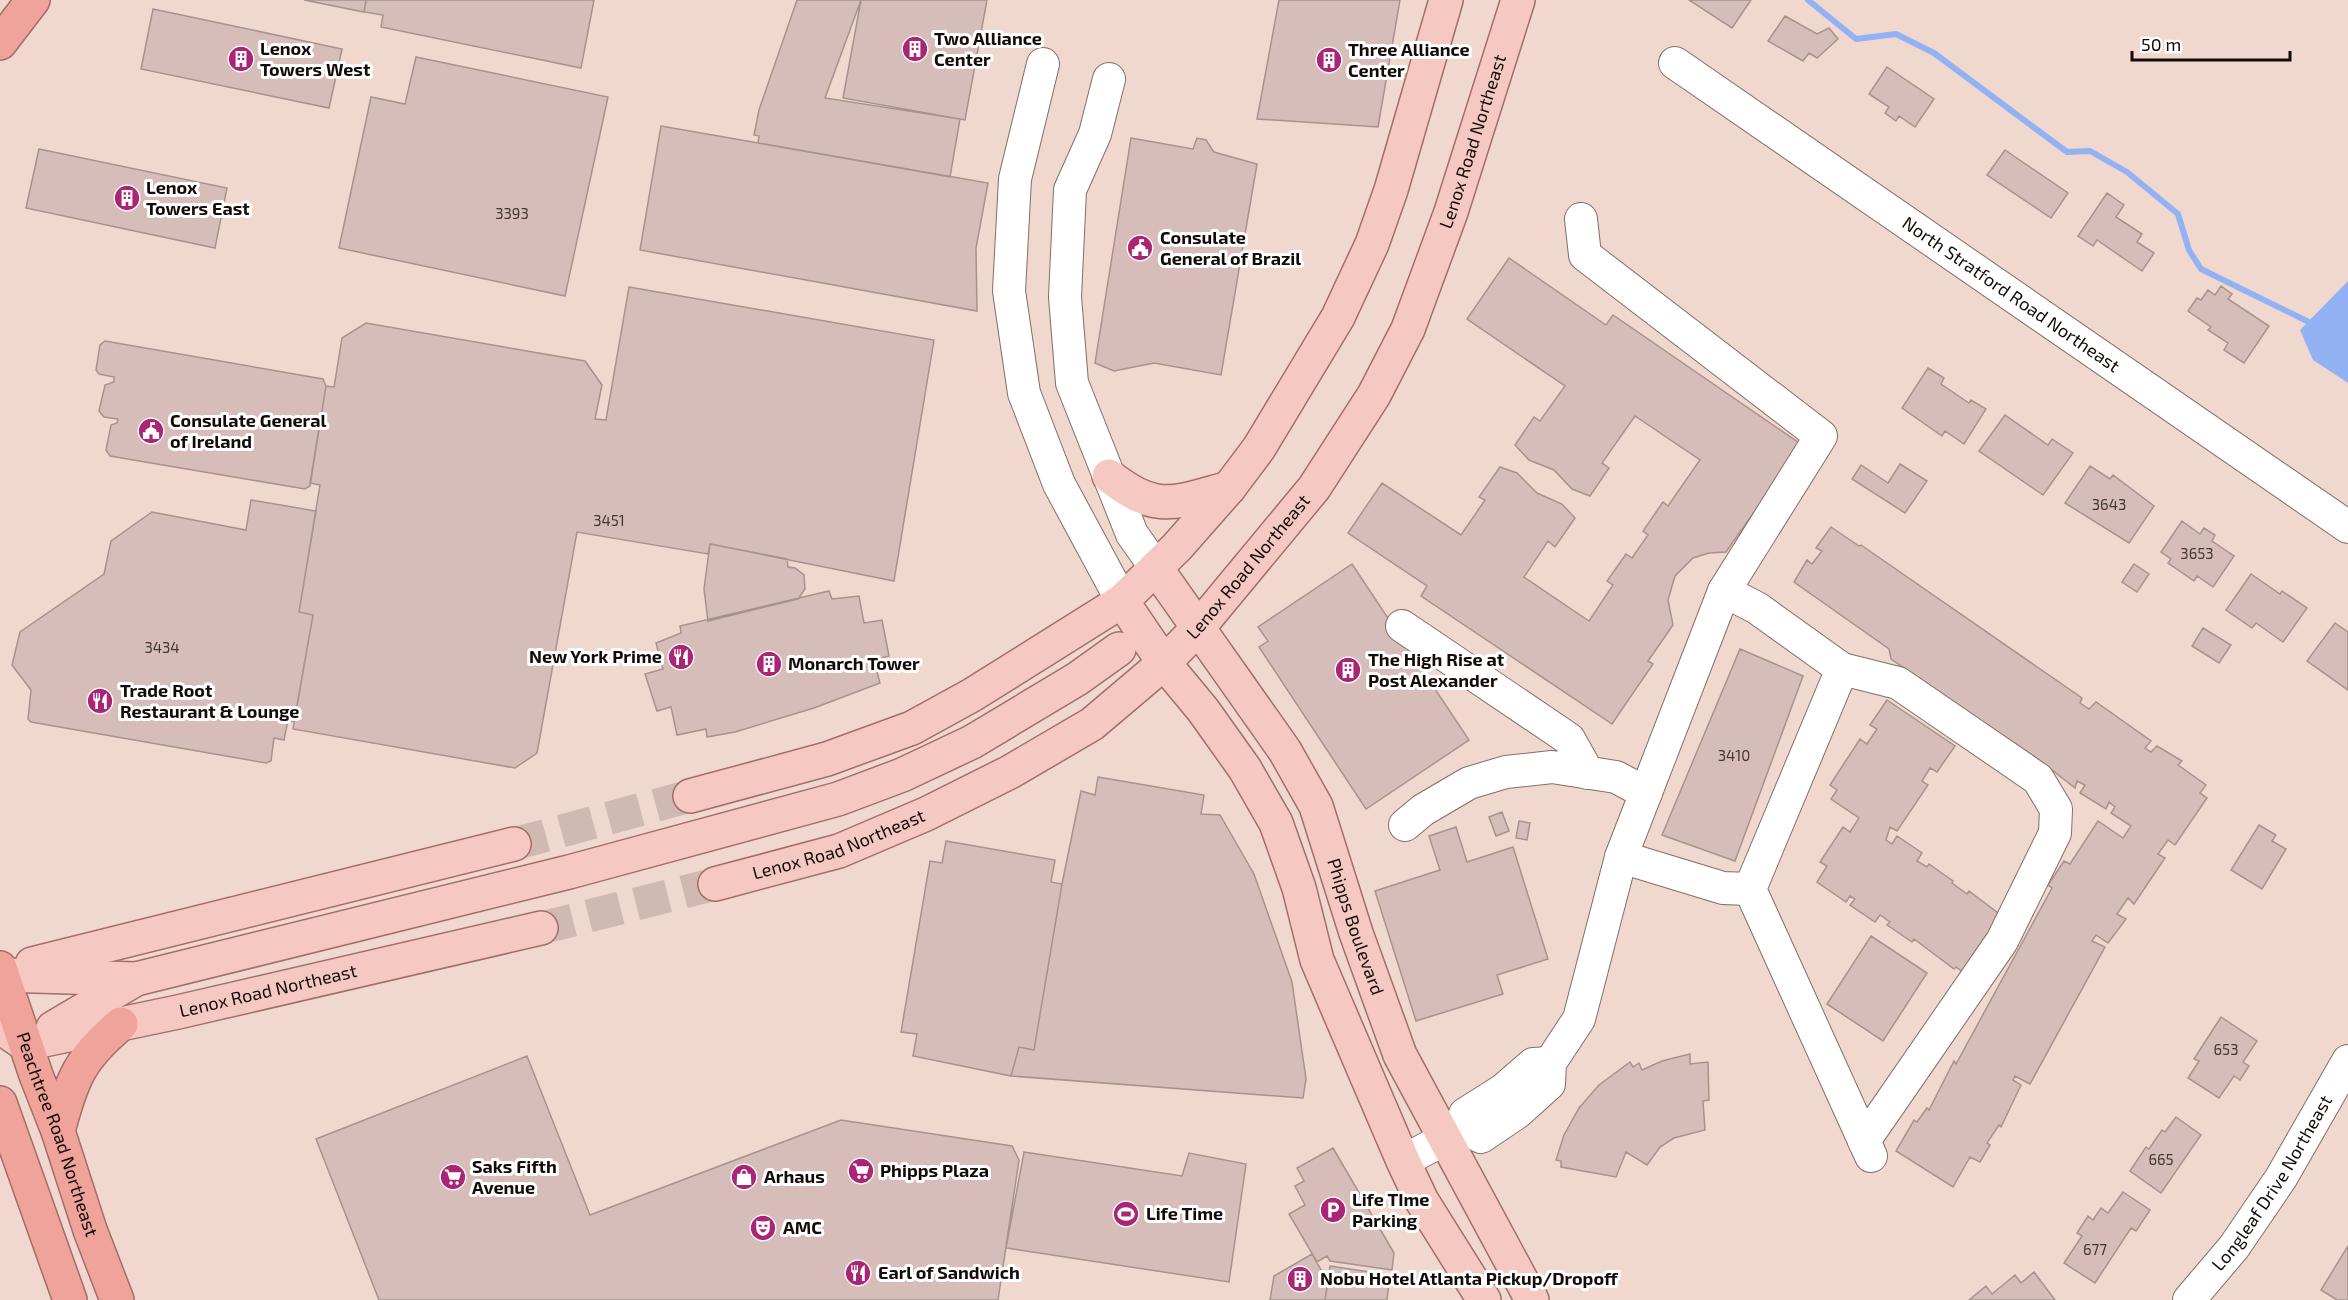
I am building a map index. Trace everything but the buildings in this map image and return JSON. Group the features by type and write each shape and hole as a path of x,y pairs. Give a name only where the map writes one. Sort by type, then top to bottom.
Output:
{"highway":[{"path":"0,43 33,0"},
{"name":"Peachtree Road Northeast","path":"1,973 13,1036 58,1131 90,1230 117,1300"},
{"path":"58,1131 75,1073 91,1051 121,1024"},
{"path":"0,1103 70,1300"}],"main road":[{"path":"690,796 827,759 912,728 972,694 1122,601 1156,568 1229,489 1259,447 1338,317 1372,244 1391,190 1446,0"},
{"name":"Lenox Road Northeast","path":"715,884 839,851 926,814 1010,772 1092,724 1164,663 1198,628 1314,488 1374,395 1404,339 1440,245 1518,0"},
{"path":"1109,476 1133,495 1168,504 1229,489"},
{"name":"Phipps Boulevard","path":"1156,568 1285,751 1316,806 1356,933 1400,1055 1453,1135 1532,1300"},
{"path":"1119,649 1122,601"},
{"path":"1122,601 1164,663 1203,710 1245,769 1276,823 1299,888 1317,960 1403,1161 1422,1201 1484,1300"},
{"path":"1119,649 1164,663"},
{"path":"13,1036 136,979 569,872 838,799 902,776 972,742 1077,679 1119,649"},
{"path":"1,973 44,960 117,945 514,844"},
{"name":"Lenox Road Northeast","path":"13,1036 121,1024 540,928"},
{"path":"1,973 136,979"}],"street":[{"name":"North Stratford Road Northeast","path":"1675,63 2348,527"},
{"path":"1043,64 1015,178 1009,291 1024,393 1059,484 1122,601"},
{"path":"1109,79 1095,134 1070,190 1065,297 1072,383 1132,534 1156,568"},
{"path":"1403,1161 1453,1135 1469,1131 1481,1137 1518,1112 1549,1084 1550,1064 1579,1019 1621,857 1724,591 1821,436 1585,255 1581,219"},
{"path":"1724,591 1758,608 1842,669 1898,683 2038,779 2056,810 2055,833 2002,941 1868,1151 1750,889 1842,669"},
{"path":"1402,626 1569,739 1588,773"},
{"path":"1405,825 1423,810 1469,783 1506,772 1552,766 1616,777 1646,793"},
{"path":"1621,857 1723,888 1750,889"},
{"name":"Longleaf Drive Northeast","path":"2188,1300 2234,1247 2281,1178 2348,1061"}],"water":[{"path":"2348,281 2348,383 2313,360 2300,330"}],"waterway":[{"path":"1808,0 1856,39 1896,34 1934,53 2067,152 2090,151 2127,172 2178,214 2189,250 2201,269 2315,325"}],"tunnel":[{"path":"514,844 690,796"},
{"path":"541,928 715,884"}],"place":[{"name":"Two Alliance Center","path":"915,49"},
{"name":"Lenox Towers West","path":"241,59"},
{"name":"Three Alliance Center","path":"1329,60"},
{"name":"Lenox Towers East","path":"127,198"},
{"name":"Consulate General of Brazil","path":"1140,248"},
{"name":"Consulate General of Ireland","path":"151,431"},
{"name":"New York Prime","path":"681,657"},
{"name":"Monarch Tower","path":"769,664"},
{"name":"The High Rise at Post Alexander","path":"1348,670"},
{"name":"Trade Root Restaurant & Lounge","path":"100,701"},
{"name":"Phipps Plaza","path":"861,1171"},
{"name":"Saks Fifth Avenue","path":"453,1177"},
{"name":"Arhaus","path":"744,1177"},
{"name":"Life TIme Parking","path":"1333,1210"},
{"name":"Life Time","path":"1126,1214"},
{"name":"AMC","path":"763,1228"},
{"name":"Earl of Sandwich","path":"858,1273"},
{"name":"Nobu Hotel Atlanta Pickup/Dropoff","path":"1300,1279"}]}
